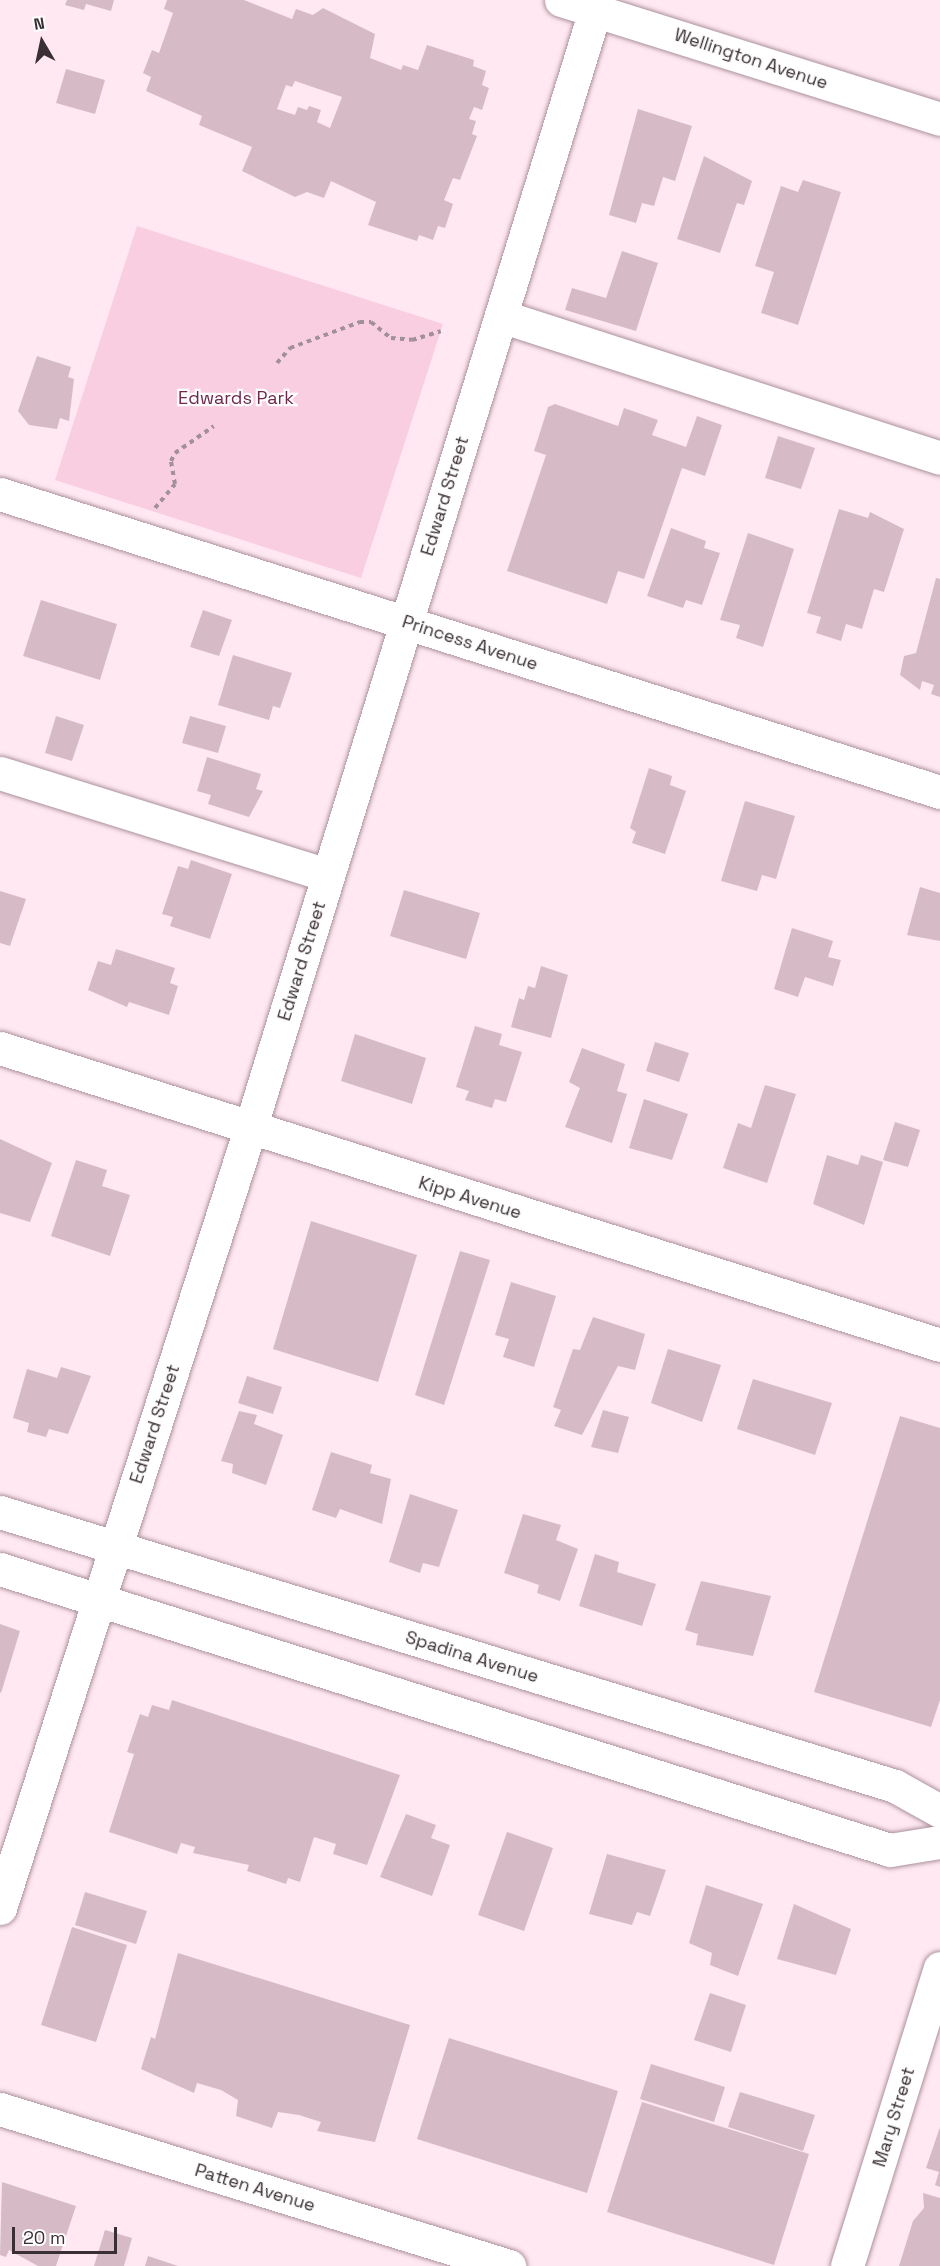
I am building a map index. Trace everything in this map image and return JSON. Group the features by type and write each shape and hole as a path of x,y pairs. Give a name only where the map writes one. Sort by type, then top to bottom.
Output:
{"street":[{"name":"Wellington Avenue","path":"561,0 940,119"},
{"name":"Edward Street","path":"0,1908 250,1129 595,10"},
{"path":"501,316 940,458"},
{"name":"Princess Avenue","path":"0,494 940,792"},
{"path":"0,773 328,875"},
{"name":"Kipp Avenue","path":"0,1048 250,1129 940,1345"},
{"name":"Spadina Avenue","path":"0,1512 895,1786 940,1811"},
{"path":"0,1569 890,1850 940,1842"},
{"name":"Mary Street","path":"848,2266 940,1968"},
{"name":"Patten Avenue","path":"0,2109 509,2266"}],"path":[{"path":"277,363 290,348 360,321 371,322 391,338 412,340 441,331"},
{"path":"153,511 175,484 171,461 175,453 214,426"}],"green space":[{"name":"Edwards Park","path":"137,226 443,324 361,578 55,480"}],"building":[{"path":"67,0 114,0 111,11 86,4 84,10 65,5"},
{"path":"167,0 244,0 292,19 296,9 313,15 323,8 375,34 370,58 401,70 403,65 418,70 427,45 474,60 473,66 486,71 482,85 489,88 482,110 474,107 469,119 476,121 472,134 477,136 460,180 453,178 444,200 453,204 445,228 438,226 433,240 419,235 417,241 368,225 376,202 331,181 324,198 307,192 295,197 242,171 252,147 199,125 202,116 146,91 151,77 143,73 152,50 159,53 173,13 164,9","holes":["295,81 342,97 330,128 317,122 321,110 309,106 307,110 298,107 295,115 277,109 286,85 292,87"]},
{"path":"66,69 105,80 95,114 56,103"},
{"path":"638,109 692,126 675,181 663,177 654,206 642,203 636,223 609,215"},
{"path":"704,156 752,181 744,205 737,203 720,253 677,239"},
{"path":"803,180 841,192 798,325 761,313 774,272 755,266 781,186 798,192"},
{"path":"622,251 658,263 636,331 565,310 572,288 606,298"},
{"path":"37,356 71,367 68,377 74,379 69,421 60,418 57,429 29,425 18,411"},
{"path":"555,404 618,426 624,408 658,420 652,435 686,447 697,416 722,425 705,476 682,468 644,579 618,571 607,604 507,571 546,455 534,451 548,407"},
{"path":"778,436 815,448 801,489 765,478"},
{"path":"839,509 868,518 870,512 904,529 884,592 874,589 862,629 846,624 841,641 816,633 821,617 807,613"},
{"path":"671,528 706,541 704,548 720,553 702,605 686,600 683,608 647,596"},
{"path":"748,533 794,549 763,647 736,638 740,625 720,620"},
{"path":"936,578 940,579 940,697 931,694 934,685 922,681 920,690 900,675 904,656 916,653"},
{"path":"41,600 117,624 100,680 23,656"},
{"path":"203,610 232,620 219,656 190,647"},
{"path":"233,655 292,673 280,708 273,706 269,720 218,705"},
{"path":"56,716 84,725 72,761 45,753"},
{"path":"190,716 226,726 218,753 182,743"},
{"path":"207,757 261,774 256,789 263,791 249,817 208,804 211,795 197,791"},
{"path":"649,768 672,776 670,785 686,791 665,854 632,843 636,832 630,828"},
{"path":"745,801 795,816 776,879 762,875 757,891 721,881"},
{"path":"191,860 232,874 210,939 170,926 173,917 162,914 178,866 188,869"},
{"path":"920,887 940,893 940,941 907,935"},
{"path":"404,890 480,913 466,959 390,936"},
{"path":"0,891 26,899 10,946 0,943"},
{"path":"792,928 833,941 828,957 841,960 833,986 805,977 798,997 774,989"},
{"path":"116,949 175,968 170,983 178,986 169,1015 129,1002 127,1007 88,990 98,961 111,965"},
{"path":"541,966 568,975 551,1038 511,1027 519,998 524,1000 528,986 535,988"},
{"path":"475,1026 502,1034 499,1045 522,1052 506,1102 495,1099 492,1108 465,1100 469,1091 456,1087"},
{"path":"355,1034 426,1058 412,1104 341,1081"},
{"path":"655,1042 689,1053 679,1082 646,1071"},
{"path":"582,1048 625,1064 617,1091 627,1094 612,1143 565,1127 580,1088 569,1082"},
{"path":"765,1085 796,1094 767,1183 723,1168 738,1123 751,1128"},
{"path":"644,1099 688,1114 672,1160 629,1148"},
{"path":"895,1122 920,1130 908,1167 883,1160"},
{"path":"0,1139 52,1163 30,1222 0,1213"},
{"path":"827,1155 858,1165 861,1155 883,1162 864,1225 813,1204"},
{"path":"76,1160 107,1170 102,1186 130,1195 110,1256 51,1236"},
{"path":"311,1221 417,1255 378,1382 273,1349"},
{"path":"460,1251 490,1260 444,1405 415,1395"},
{"path":"511,1282 556,1296 534,1367 503,1357 509,1339 495,1335"},
{"path":"593,1317 645,1334 635,1370 618,1366 582,1435 554,1426 561,1410 553,1407 573,1349 580,1350"},
{"path":"668,1349 721,1365 702,1422 651,1403"},
{"path":"61,1367 91,1376 68,1434 49,1429 46,1437 27,1432 29,1423 13,1418 27,1369 57,1378"},
{"path":"247,1376 282,1387 273,1414 238,1403"},
{"path":"753,1379 832,1403 815,1455 737,1429"},
{"path":"603,1410 629,1417 618,1453 591,1447"},
{"path":"239,1411 257,1415 254,1424 283,1435 266,1485 232,1473 233,1464 221,1461"},
{"path":"900,1416 940,1428 940,1700 931,1727 814,1692"},
{"path":"331,1452 372,1465 370,1473 391,1479 382,1524 340,1509 336,1518 312,1510"},
{"path":"410,1494 458,1510 439,1567 423,1563 420,1573 389,1562"},
{"path":"523,1514 561,1525 556,1540 578,1549 560,1601 537,1593 539,1585 504,1573"},
{"path":"595,1554 619,1562 617,1572 656,1584 642,1626 579,1606"},
{"path":"701,1581 771,1596 753,1656 696,1645 698,1634 685,1630"},
{"path":"0,1624 20,1631 1,1693 0,1692"},
{"path":"172,1700 400,1775 367,1865 333,1854 336,1844 314,1837 300,1882 288,1878 286,1884 247,1871 249,1865 193,1853 195,1847 181,1843 177,1854 109,1832 134,1754 127,1752 140,1714 148,1717 152,1705 169,1710"},
{"path":"406,1814 436,1825 431,1838 450,1845 432,1896 380,1877"},
{"path":"507,1832 553,1848 524,1931 478,1915"},
{"path":"607,1854 666,1870 650,1916 637,1912 632,1925 589,1914"},
{"path":"706,1885 763,1904 738,1976 710,1965 712,1953 689,1943"},
{"path":"85,1892 147,1911 136,1944 75,1925"},
{"path":"794,1904 851,1929 836,1975 777,1959"},
{"path":"72,1927 127,1945 96,2042 41,2025"},
{"path":"178,1953 410,2025 375,2142 317,2131 321,2122 299,2115 278,2112 272,2128 236,2116 238,2100 221,2090 197,2083 194,2093 141,2069 151,2037 155,2039"},
{"path":"710,1993 746,2005 731,2052 694,2040"},
{"path":"449,2038 618,2091 587,2193 417,2139"},
{"path":"651,2064 725,2087 714,2122 640,2099"},
{"path":"740,2092 815,2115 803,2151 728,2127"},
{"path":"642,2102 809,2154 774,2265 607,2212"},
{"path":"940,2127 940,2187 935,2185 939,2172 926,2168"},
{"path":"2,2182 76,2206 56,2266 38,2266 9,2250 6,2257 0,2255"},
{"path":"923,2193 940,2198 940,2266 899,2266 913,2221 924,2208"},
{"path":"105,2230 132,2238 124,2266 94,2266"},
{"path":"148,2256 178,2266 145,2266"}]}
